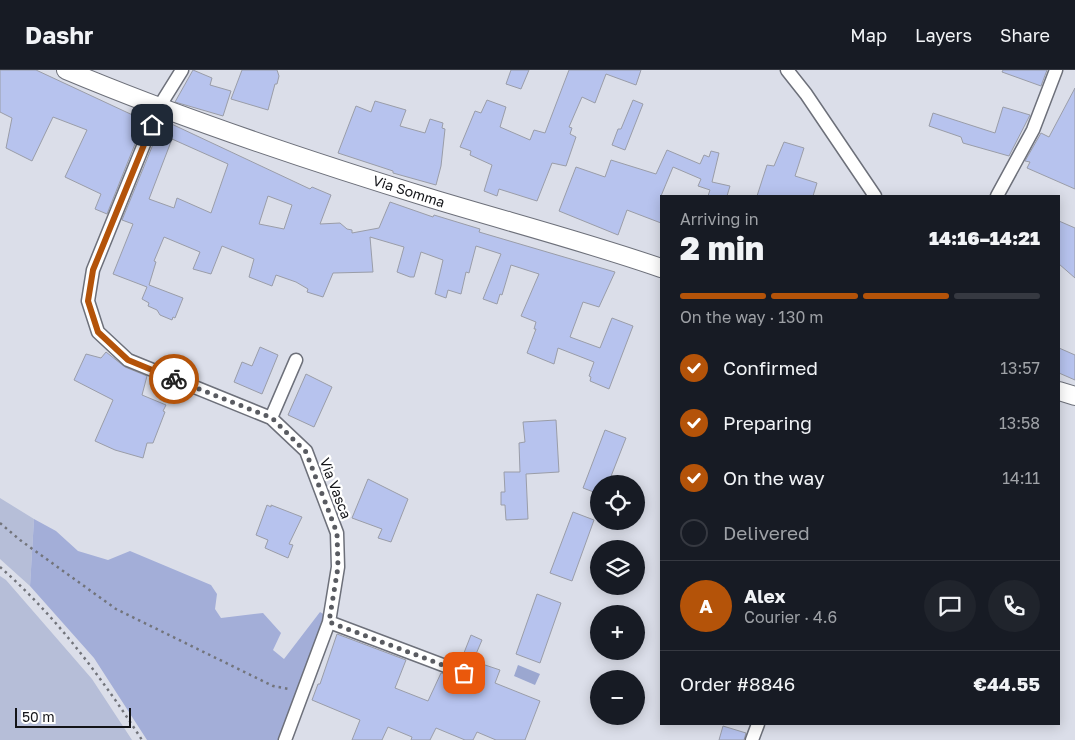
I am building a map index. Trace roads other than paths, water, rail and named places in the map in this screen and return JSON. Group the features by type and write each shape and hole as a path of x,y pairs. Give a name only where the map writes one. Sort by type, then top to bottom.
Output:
{"street":[{"name":"Via Somma","path":"66,70 135,99 227,132 407,190 660,268"},
{"name":"Via Vasca","path":"182,70 159,107 93,270 88,301 98,332 128,360 272,418 306,452 337,533 338,567 329,622 285,740"},
{"path":"787,70 806,94 874,195"},
{"path":"998,195 1033,130 1056,70"},
{"path":"272,418 296,360"},
{"path":"1060,391 1075,396"},
{"path":"329,622 464,673"},
{"path":"752,740 758,725"}]}
